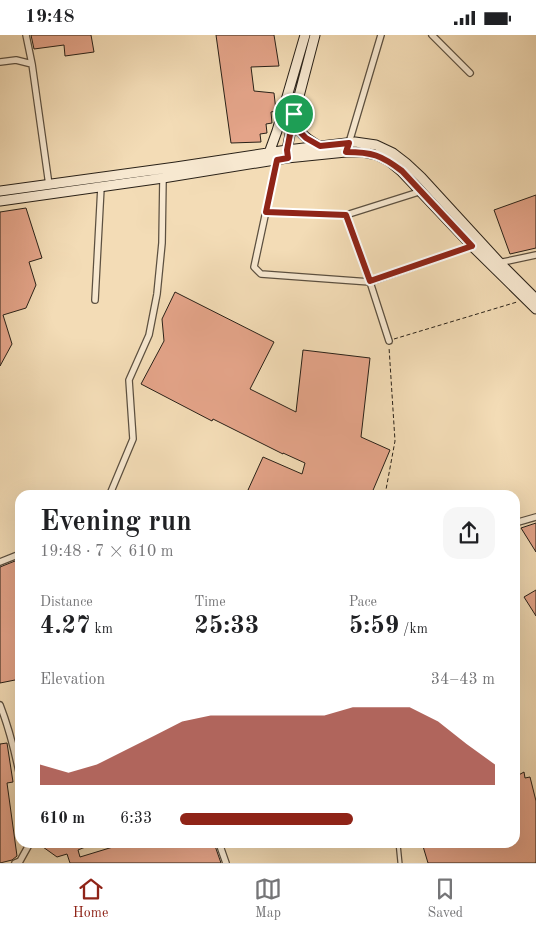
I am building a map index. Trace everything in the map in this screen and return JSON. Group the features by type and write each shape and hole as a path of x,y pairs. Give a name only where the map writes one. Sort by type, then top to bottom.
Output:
{"street":[{"path":"26,35 50,194"},
{"path":"305,35 272,158 266,212 254,267 261,274 370,281 472,246"},
{"path":"287,154 294,114 315,35"},
{"path":"348,147 381,35"},
{"path":"432,35 470,73"},
{"path":"0,62 16,60 32,65"},
{"path":"294,114 301,133 320,146"},
{"path":"287,154 348,147 365,143 376,145 394,153 421,177 495,263 531,299 536,309"},
{"path":"0,201 164,178 272,158 320,146 348,147 377,155 402,171 472,246 495,263 536,255"},
{"path":"0,191 176,167 272,158"},
{"path":"112,490 133,439 129,380 149,335 155,302 162,243 164,178"},
{"path":"95,301 101,187"},
{"path":"266,212 346,215 422,191"},
{"path":"346,215 370,281 388,341"},
{"path":"520,522 536,517"},
{"path":"0,561 15,556"},
{"path":"0,705 15,753"},
{"path":"15,863 20,861 27,848"},
{"path":"222,848 226,863"}],"lane":[{"path":"398,848 400,863"}],"path":[{"path":"386,490 395,441 388,341 531,299"}],"building":[{"path":"31,35 91,35 94,52 65,56 64,45 34,49"},
{"path":"216,35 274,35 279,66 251,67 254,91 274,93 276,111 271,112 272,123 266,124 267,133 260,134 261,142 231,143"},
{"path":"536,195 536,248 510,254 494,210"},
{"path":"26,208 42,258 29,262 36,285 26,308 3,315 12,344 0,366 0,212"},
{"path":"175,292 274,342 250,389 296,412 303,350 370,358 361,437 390,450 373,490 248,490 263,457 302,474 305,463 213,419 212,421 141,384 164,341 162,319"},
{"path":"536,523 536,552 521,528"},
{"path":"15,561 15,680 0,683 0,567"},
{"path":"536,590 536,616 524,597"},
{"path":"7,743 13,782 7,783 17,856 12,860 0,863 0,744"},
{"path":"524,772 525,778 530,777 536,801 536,863 428,863 424,848 520,848 520,774"},
{"path":"44,848 83,848 78,850 80,857 110,848 216,848 221,863 70,863 67,854 57,857"}],"route":[{"path":"294,114 301,133 320,146 349,143 346,152 363,152 377,155 402,171 472,246 370,281 346,215 266,212 277,160 288,158 287,150 294,114"}]}
